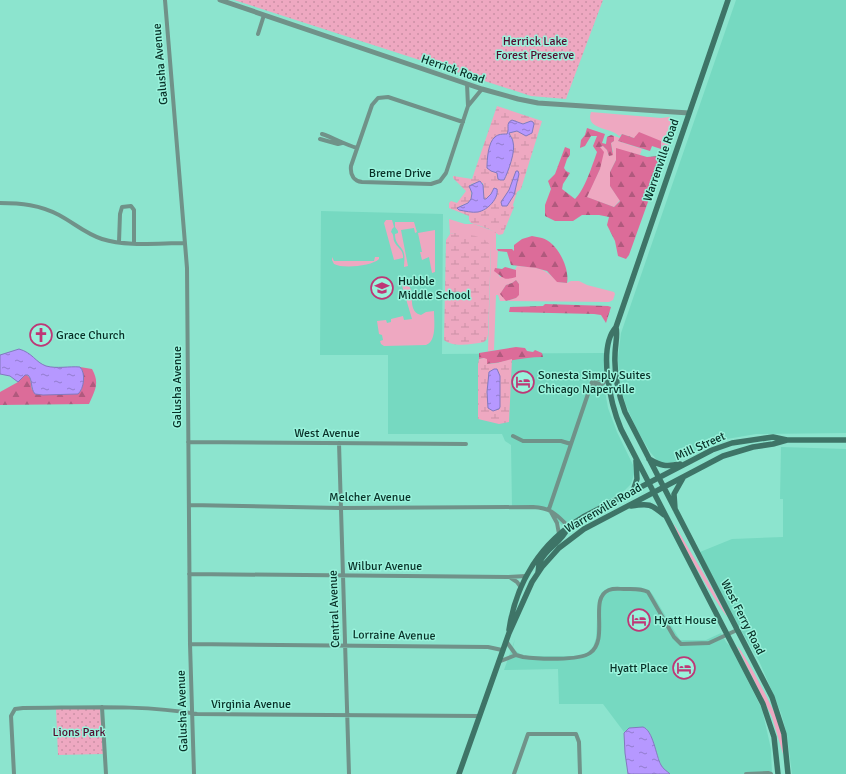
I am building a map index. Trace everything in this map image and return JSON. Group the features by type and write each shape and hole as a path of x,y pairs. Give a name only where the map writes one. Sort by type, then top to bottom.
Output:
{"main road":[{"name":"Warrenville Road","path":"459,774 502,650 518,617 532,582 538,573 550,557 568,540 584,529 654,492 615,415 609,394 607,361 609,342 611,333 616,327 688,113 728,0"},
{"name":"Warrenville Road","path":"616,327 618,334 615,355 616,378 624,412 658,478"},
{"name":"Mill Street","path":"649,483 714,449 732,443 773,437 787,440 846,440"},
{"name":"Mill Street","path":"654,492 732,453 787,440"},
{"path":"633,491 637,474 635,457"},
{"path":"648,458 657,464 666,466 685,464"},
{"path":"676,512 674,494 684,476"},
{"name":"West Ferry Road","path":"658,478 765,683 777,709 784,734 788,774"},
{"name":"Warrenville Road","path":"509,633 513,607 520,586 539,554 568,526 582,517 649,483"},
{"name":"West Ferry Road","path":"654,492 755,686 767,714 776,746 778,774"},
{"path":"625,507 647,504 655,507 667,517"},
{"path":"538,573 539,563 565,534 568,526"}],"street":[{"name":"Galusha Avenue","path":"165,0 187,268 189,574 194,774"},
{"name":"Herrick Road","path":"220,0 518,100 544,104 688,113"},
{"path":"258,34 264,15"},
{"name":"Breme Drive","path":"463,122 388,97 381,97 372,105 350,170 352,177 356,181 362,182 434,184 440,181 444,176 463,122 468,106 467,84"},
{"name":"Breme Drive","path":"468,106 482,89"},
{"path":"321,136 340,140 342,143 357,148"},
{"path":"0,203 20,203 46,209 61,216 90,234 104,240 134,243 185,242"},
{"path":"119,242 120,214 122,207 129,206 134,210 134,243"},
{"path":"559,534 557,523 550,510 591,385 594,380 602,378 616,378"},
{"path":"513,436 523,441 561,441 571,444"},
{"name":"West Avenue","path":"188,442 466,444"},
{"name":"Central Avenue","path":"339,443 349,774"},
{"name":"Melcher Avenue","path":"189,505 340,508 533,508 550,510"},
{"path":"550,510 568,526"},
{"name":"Wilbur Avenue","path":"189,574 526,576"},
{"path":"508,577 518,582 520,586"},
{"path":"498,662 516,655 526,658 574,658 582,657 590,653 596,647 599,639 600,601 605,592 612,589 639,589 648,592 674,637 681,644 709,643 737,630"},
{"path":"506,640 516,655"},
{"name":"Lorraine Avenue","path":"190,644 488,647 502,650"},
{"name":"Virginia Avenue","path":"14,774 11,716 15,709 23,708 148,708 192,713 479,716"},
{"path":"102,708 106,774"},
{"path":"514,774 528,734 576,734 579,742 580,774"},
{"path":"746,774 771,774"}],"shaded area":[{"path":"736,0 846,0 846,433 756,434 727,439 709,445 674,462 662,463 650,452 636,428 625,403 619,377 618,358 621,333"},
{"path":"321,211 443,214 442,354 604,353 605,391 608,408 617,432 633,465 634,474 631,484 625,490 563,527 547,509 512,508 511,445 505,441 502,434 388,434 388,355 320,355"},
{"path":"781,447 846,449 846,774 792,774 787,735 781,713 772,691 759,661 734,618 700,552 732,539 783,537 783,499 780,499"},
{"path":"639,587 649,590 680,640 706,640 721,633 730,646 762,709 771,749 772,774 670,774 662,767 650,733 646,728 629,728 624,732 603,704 559,704 558,669 504,670 515,639 513,647 520,654 527,656 572,656 582,655 588,652 593,647 596,638 598,600 602,592 608,588"}],"green space":[{"name":"Herrick Lake Forest Preserve","path":"234,0 603,0 566,99 531,96"},
{"path":"497,106 542,121 521,189 517,192 513,205 514,207 503,234 499,235 489,229 471,223 469,216 449,208 449,203 451,201 457,203 466,191 453,178 453,176 472,179","holes":["527,122 534,124 530,134 526,135 517,131 509,133 513,140 498,179 497,173 487,168 490,149 501,134 507,134 518,123 523,124","483,183 484,199 486,199 493,190 490,205 460,206 468,203 471,199 471,184"]},
{"path":"591,112 661,118 669,117 673,119 676,125 673,129 667,149 664,151 662,150 661,141 634,138 622,134 619,136 595,125 590,118"},
{"path":"587,128 605,134 602,143 606,144 607,137 611,135 614,136 614,141 611,143 613,155 609,156 607,150 603,146 600,147 604,152 600,169 587,197 614,207 620,201 610,186 610,172 616,160 616,148 647,157 659,156 659,171 629,255 626,259 618,256 615,241 607,225 609,217 599,215 582,215 573,221 555,221 545,216 545,205 551,189 548,181 555,174 565,147 570,149 570,155 564,168 570,173 563,184 562,189 575,199 579,195 585,183 597,152 593,146 597,136 591,136 585,146 580,148 581,140 585,135"},
{"path":"639,132 661,141 661,149 652,146 650,151 618,141 622,134 634,138"},
{"path":"614,136 620,138 618,141 642,149 640,155 616,149 616,160 610,172 610,186 620,200 614,207 586,197 600,169 600,147 603,146 607,150 609,156 613,152 611,143 614,141"},
{"path":"449,219 465,224 474,224 496,232 496,250 498,251 497,268 495,268 500,277 516,271 517,266 535,268 544,270 558,282 567,283 571,281 579,281 587,285 614,292 615,294 613,300 609,302 507,301 516,298 519,284 516,280 506,285 501,293 506,301 500,301 498,295 496,295 494,350 488,351 491,246 454,233 450,234"},
{"path":"386,220 392,220 394,227 391,232 395,243 403,255 403,258 394,260 384,223"},
{"path":"395,222 414,222 417,232 415,233 414,228 401,230 408,266 404,267 403,251 395,238 395,234 398,233 398,231 395,227"},
{"path":"435,230 435,272 432,273 429,257 422,260 418,233"},
{"path":"454,233 479,237 488,242 491,246 488,334 487,339 484,342 458,345 444,340 446,240 450,234"},
{"path":"532,236 548,240 557,250 564,263 567,283 557,282 547,271 511,265 507,252 498,251 497,249 512,249 514,251 514,245 522,239"},
{"path":"332,257 334,261 374,261 375,257 379,257 379,259 370,263 364,265 338,266 334,264"},
{"path":"505,267 516,270 516,277 506,279 494,271 495,268 502,269"},
{"path":"516,280 519,284 519,295 516,298 506,301 500,294 506,285"},
{"path":"406,281 411,290 412,304 415,311 421,315 426,312 434,311 432,339 430,343 426,345 384,346 380,341 383,340 382,335 379,334 377,321 386,320 387,323 391,322 391,319 403,316 404,320 412,319 401,282"},
{"path":"545,304 611,307 606,323 601,315 594,314 509,312 510,307 543,306"},
{"path":"516,347 525,348 527,351 533,352 535,350 542,353 543,357 487,364 484,358 479,359 479,353"},
{"path":"479,359 487,359 487,364 512,359 509,422 499,424 478,419","holes":["500,376 500,407 488,378"]},
{"path":"80,367 92,369 96,378 96,386 89,404 0,405 0,392 18,382 25,375 30,378 32,390 81,391 83,372"},
{"path":"674,524 708,581 727,616 698,571"},
{"path":"737,646 766,695 779,723 783,754 772,717"},
{"name":"Lions Park","path":"56,709 100,709 103,754 58,755"}],"water":[{"path":"512,120 523,124 531,121 534,124 532,133 526,136 517,131 509,133 514,146 513,156 504,180 500,180 498,179 497,173 487,168 488,151 495,137 507,134 508,124"},
{"path":"516,171 518,171 519,174 514,195 507,206 502,206 501,202 509,190"},
{"path":"480,181 483,185 484,199 491,194 494,188 497,189 495,200 482,211 471,212 459,210 457,208 468,203 471,199 472,193 469,186"},
{"path":"19,349 28,353 46,366 80,367 84,377 80,392 78,394 35,394 28,375 25,375 18,382 10,376 0,374 0,355"},
{"path":"497,369 500,376 500,407 499,409 493,411 488,408 487,392 489,372"},
{"path":"643,727 652,738 661,765 670,774 628,774 624,733 629,728"}],"place":[{"name":"Hubble Middle School","path":"382,288"},
{"name":"Grace Church","path":"41,335"},
{"name":"Sonesta Simply Suites Chicago Naperville","path":"523,382"},
{"name":"Hyatt House","path":"639,620"},
{"name":"Hyatt Place","path":"684,668"}]}
